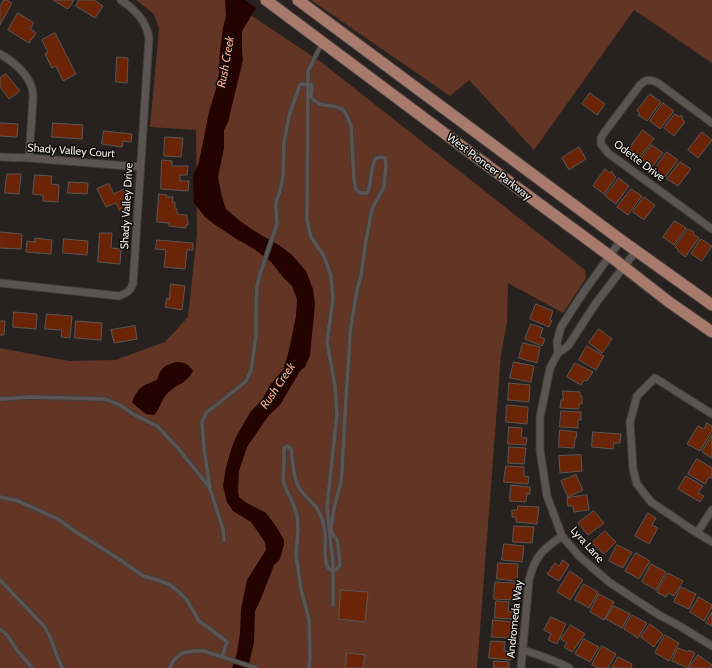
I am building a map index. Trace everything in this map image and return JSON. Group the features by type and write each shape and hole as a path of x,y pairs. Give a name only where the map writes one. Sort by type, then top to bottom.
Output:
{"main road":[{"name":"West Pioneer Parkway","path":"298,0 621,240 712,305"},
{"name":"West Pioneer Parkway","path":"269,2 526,195 712,332"}],"street":[{"name":"Shady Valley Drive","path":"0,283 119,296 129,291 133,284 149,38 147,29 136,12 121,0"},
{"path":"0,54 15,65 26,76 32,88 33,98 29,158"},
{"name":"Odette Drive","path":"712,123 658,83 648,79 640,85 601,138 601,144 608,153 712,229"},
{"name":"Shady Valley Court","path":"0,157 140,167"},
{"name":"Lyra Lane","path":"558,353 557,342 561,327 621,240"},
{"name":"Lyra Lane","path":"636,251 596,303 568,346 558,353 550,368 540,417 540,450 547,496 562,536 579,556 594,570 609,582 659,615 712,646"},
{"path":"712,414 655,378 637,396 630,422 633,469 637,484 651,502 712,542"},
{"path":"697,533 712,510"},
{"name":"Andromeda Way","path":"521,668 524,650 529,580 532,569 537,558 548,546 562,536"},
{"path":"524,650 560,663 569,668"}],"lane":[{"path":"323,42 308,71 307,220 311,236 324,256 331,276 333,299 327,342 335,386 337,414 327,507 333,570 333,605"},
{"path":"224,540 223,529 210,489 204,450 202,422 206,413 246,381 251,371 256,335 257,287 277,224 276,202 283,176 284,143 289,116 300,85 308,84 312,85 311,97 314,101 318,104 336,107 344,111 349,120 351,126 356,191 360,193 367,193 374,161 378,157 386,160 384,187 372,210 350,332 341,482 334,508 331,528 338,545 340,565 338,569 330,570 327,567 325,528 316,508 297,485 291,449 286,446 284,449 284,481 286,491 293,503 297,516 298,530 296,555 301,589 308,620 310,658 309,668"},
{"path":"0,399 31,397 105,399 120,405 133,414 156,426 177,447 210,489"},
{"path":"0,497 18,501 58,519 143,576 170,585 186,599 199,621 227,642 222,657"},
{"path":"0,580 44,626 62,668"},
{"path":"0,629 7,635 16,649 32,668"},
{"path":"170,668 173,661 182,653 204,651 255,668"}],"shaded area":[{"path":"136,0 228,0 321,62 585,270 586,278 563,313 508,283 507,322 501,355 477,668 0,668 0,348 69,361 115,360 165,342 188,317 197,235 196,130 150,127 159,29 154,14"},
{"path":"311,0 712,0 712,63 634,10 534,150 469,80 450,96"}],"water":[{"name":"Rush Creek","path":"225,0 245,0 256,8 242,31 243,60 228,122 224,130 224,148 218,177 222,197 226,209 256,232 282,247 292,255 306,271 313,289 315,304 310,355 305,367 300,371 280,405 269,415 247,447 239,471 239,497 245,502 266,513 284,540 280,559 274,565 255,611 254,642 248,668 232,668 237,653 241,609 247,580 266,550 265,542 251,522 233,511 227,502 223,486 226,467 236,437 251,411 262,400 270,385 283,370 296,316 297,299 292,286 271,262 254,249 214,224 205,217 194,203 193,176 199,162 209,112 219,74 220,50 226,16"},
{"path":"176,362 186,364 193,371 184,382 166,395 154,415 146,414 132,402 137,393 144,385 157,380 160,372 164,368"}],"building":[{"path":"4,0 12,3 0,25 0,7"},
{"path":"54,0 74,0 68,9"},
{"path":"79,0 94,0 103,6 95,18 76,6"},
{"path":"18,13 34,23 30,29 36,33 29,43 8,30"},
{"path":"55,33 76,74 63,81 56,66 52,68 45,54 48,52 42,40"},
{"path":"117,57 128,58 127,83 116,82"},
{"path":"6,74 20,91 9,99 0,87 0,78"},
{"path":"590,93 605,104 597,115 582,104"},
{"path":"650,94 661,102 647,121 638,115 640,113 637,111"},
{"path":"663,103 674,111 660,129 650,121"},
{"path":"675,114 680,117 681,115 685,122 674,136 664,128"},
{"path":"0,123 18,124 17,137 0,136"},
{"path":"53,123 83,125 82,139 52,137"},
{"path":"643,130 654,139 639,158 629,149"},
{"path":"104,131 132,134 131,142 123,141 122,147 102,144"},
{"path":"702,132 712,140 698,158 688,150"},
{"path":"165,137 183,138 181,157 164,156"},
{"path":"652,145 663,153 652,167 641,159"},
{"path":"579,147 586,159 569,170 562,158"},
{"path":"667,152 678,160 665,177 655,169"},
{"path":"162,160 172,161 172,166 188,166 187,175 180,175 180,181 189,181 188,191 161,189"},
{"path":"680,162 691,169 678,186 667,179"},
{"path":"605,169 610,173 611,171 616,177 604,194 593,186"},
{"path":"7,174 21,174 19,194 5,193"},
{"path":"35,175 52,176 51,184 59,185 58,202 43,201 43,195 33,194"},
{"path":"619,178 629,186 616,204 605,196"},
{"path":"69,182 88,183 87,194 68,193"},
{"path":"109,184 114,194 124,189 127,196 124,197 128,207 120,211 116,203 106,207 97,189"},
{"path":"631,189 642,196 628,215 617,207"},
{"path":"159,194 167,195 166,197 173,197 172,202 175,202 177,214 187,215 188,225 186,225 186,228 169,226 169,223 157,222"},
{"path":"644,197 655,205 644,220 633,212"},
{"path":"675,221 686,228 674,245 663,237"},
{"path":"688,229 694,232 693,234 699,238 685,257 675,247"},
{"path":"0,232 22,234 21,249 0,248"},
{"path":"100,233 112,233 111,248 121,249 120,264 98,262"},
{"path":"35,238 52,240 51,254 26,252 27,241 35,242"},
{"path":"64,239 88,241 87,255 63,253"},
{"path":"701,239 712,246 702,261 691,254"},
{"path":"157,240 193,243 193,250 187,250 185,269 164,267 166,250 156,249"},
{"path":"171,284 185,286 182,310 165,307 167,298 169,299"},
{"path":"536,304 553,311 550,320 552,321 549,327 530,319"},
{"path":"14,312 37,314 36,329 13,327"},
{"path":"47,314 72,316 70,338 61,337 62,330 45,329"},
{"path":"0,321 5,321 4,335 0,335"},
{"path":"76,321 102,323 101,340 75,338"},
{"path":"531,324 543,328 540,337 545,339 542,346 525,339"},
{"path":"135,326 137,339 114,343 111,330"},
{"path":"599,329 612,339 602,353 589,343"},
{"path":"523,343 540,347 537,363 519,358"},
{"path":"587,346 604,356 596,370 579,360"},
{"path":"514,362 534,366 531,382 510,378"},
{"path":"575,363 593,372 587,381 584,380 581,385 567,377"},
{"path":"509,383 530,385 529,402 508,400"},
{"path":"563,391 580,392 580,396 582,396 582,404 579,404 579,409 560,408 561,400 563,400"},
{"path":"507,405 528,407 527,424 506,422"},
{"path":"561,411 581,412 581,420 578,420 578,428 560,427"},
{"path":"707,423 712,426 712,431 700,451 687,444 698,426 704,429"},
{"path":"509,427 522,428 521,437 527,438 526,445 508,444"},
{"path":"560,430 577,432 574,448 559,447"},
{"path":"593,432 621,434 620,443 614,443 613,449 592,447"},
{"path":"712,435 712,458 702,452"},
{"path":"509,447 526,448 524,464 508,463"},
{"path":"581,455 582,471 560,473 559,456"},
{"path":"697,459 712,468 712,478 709,477 705,484 688,474"},
{"path":"506,466 524,467 524,476 529,477 528,484 504,482"},
{"path":"576,475 583,490 568,497 561,481"},
{"path":"686,476 703,486 698,493 704,496 700,502 678,489"},
{"path":"511,485 530,487 530,494 527,493 526,502 510,501"},
{"path":"587,495 589,510 574,512 573,506 568,506 567,498"},
{"path":"518,506 539,507 537,524 516,522 516,517 512,517 512,510 517,510"},
{"path":"594,511 604,523 588,535 578,523"},
{"path":"648,513 656,518 652,525 658,528 649,544 635,536"},
{"path":"514,526 534,527 532,543 513,542"},
{"path":"605,531 616,542 604,554 592,543"},
{"path":"504,544 524,546 522,562 502,560"},
{"path":"617,545 632,552 623,568 609,561"},
{"path":"636,553 650,561 639,579 625,571"},
{"path":"563,560 569,565 559,581 547,574 555,563 559,566"},
{"path":"498,563 518,564 517,581 497,579"},
{"path":"651,564 666,572 656,590 642,582"},
{"path":"570,571 583,580 570,600 557,592"},
{"path":"668,573 683,581 674,596 668,593 666,597 657,592"},
{"path":"495,582 516,583 514,600 494,599"},
{"path":"584,584 598,592 589,608 575,600"},
{"path":"681,587 696,594 689,609 674,602"},
{"path":"341,590 368,592 365,622 339,619"},
{"path":"599,594 614,602 604,620 590,612"},
{"path":"699,597 712,605 704,621 690,612"},
{"path":"496,601 509,602 508,611 514,611 513,619 495,618"},
{"path":"614,606 630,614 622,628 606,619"},
{"path":"712,612 712,626 706,623"},
{"path":"632,615 647,623 638,638 624,629"},
{"path":"551,617 566,624 557,644 548,640 551,634 544,630"},
{"path":"493,620 513,622 511,638 492,637"},
{"path":"650,624 663,634 654,647 641,637"},
{"path":"571,625 585,634 572,652 564,647 567,643 561,639"},
{"path":"665,635 679,643 669,661 655,653"},
{"path":"584,639 599,647 590,662 575,654"},
{"path":"491,641 505,642 504,651 511,652 511,660 489,658"},
{"path":"602,646 616,654 608,668 598,668 592,665"},
{"path":"678,648 695,653 688,668 672,661"},
{"path":"347,653 365,655 363,668 346,668"},
{"path":"698,655 712,665 710,668 689,668"},
{"path":"618,657 632,664 631,668 612,668"},
{"path":"494,661 509,662 509,668 494,668"}]}
